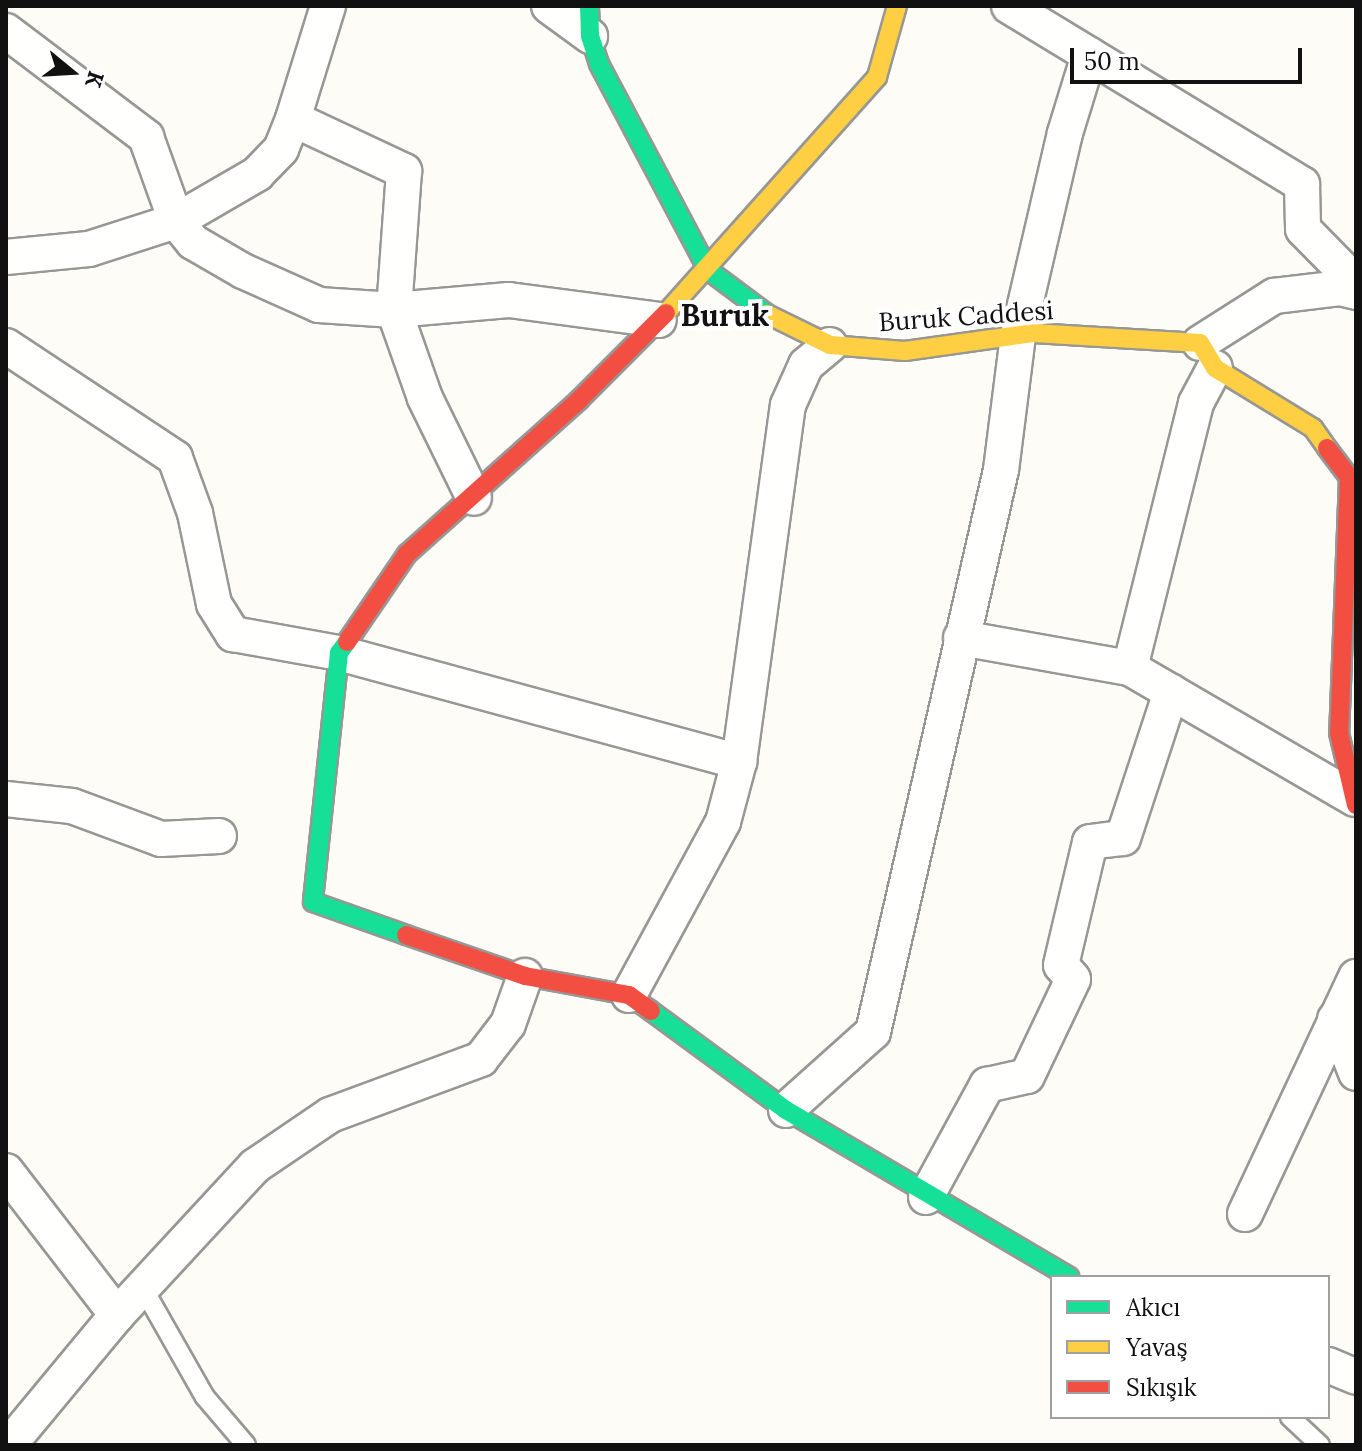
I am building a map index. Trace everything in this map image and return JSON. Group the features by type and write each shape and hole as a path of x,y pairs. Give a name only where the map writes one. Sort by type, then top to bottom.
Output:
{"street":[{"path":"6,257 89,249 176,221 257,174 281,149 328,6"},
{"path":"549,6 590,21"},
{"path":"897,6 877,77 708,270 659,320 474,498 407,554 339,653 313,902 525,976 629,995 786,1110 926,1197 1065,1275"},
{"path":"1009,6 1302,184 1303,229 1356,283"},
{"name":"Buruk Caddesi","path":"590,21 599,64 708,270 777,321 830,345 905,351 1018,335 1208,356 1313,428 1349,477 1352,494 1339,733 1355,802"},
{"path":"6,31 146,137 176,221 205,249 319,305 394,310 509,300 659,320"},
{"path":"786,1110 873,1032 1001,470 1018,335 1065,133 1089,55"},
{"path":"293,119 404,171 394,310 425,398 474,498"},
{"path":"1130,668 1208,356 1274,296 1340,288 1356,292"},
{"path":"629,995 723,822 739,762 788,405 806,365 830,345"},
{"path":"6,346 175,458 195,513 214,604 233,634 339,653 739,762"},
{"path":"961,638 1130,668 1355,802"},
{"path":"926,1197 987,1085 1027,1076 1073,979 1061,965 1090,842 1123,838 1171,692"},
{"path":"6,799 72,806 161,839 219,836"},
{"path":"9,1445 117,1315 255,1166 292,1137 371,1097 481,1059 508,1024 525,976"},
{"path":"1245,1214 1356,977"},
{"path":"1335,1019 1356,1073"},
{"path":"6,1171 117,1315"},
{"path":"1330,1366 1356,1377"}],"lane":[{"path":"143,1288 205,1397 246,1445"},
{"path":"1292,1419 1320,1445"}],"traffic: fast":[{"path":"589,6 590,36 599,64 708,270 767,314"},
{"path":"347,642 339,653 313,902 406,935"},
{"path":"651,1011 786,1110 1066,1275"}],"traffic: slow":[{"path":"666,313 877,77 897,6"},
{"path":"767,314 830,345 905,351 1033,333 1200,343 1215,368 1313,428 1327,448"}],"traffic: jam":[{"path":"347,642 407,554 579,400 666,313"},
{"path":"1327,448 1349,477 1339,733 1356,805"},
{"path":"406,935 525,976 629,995 651,1011"}],"district":[{"name":"Buruk","path":"725,315"}]}
